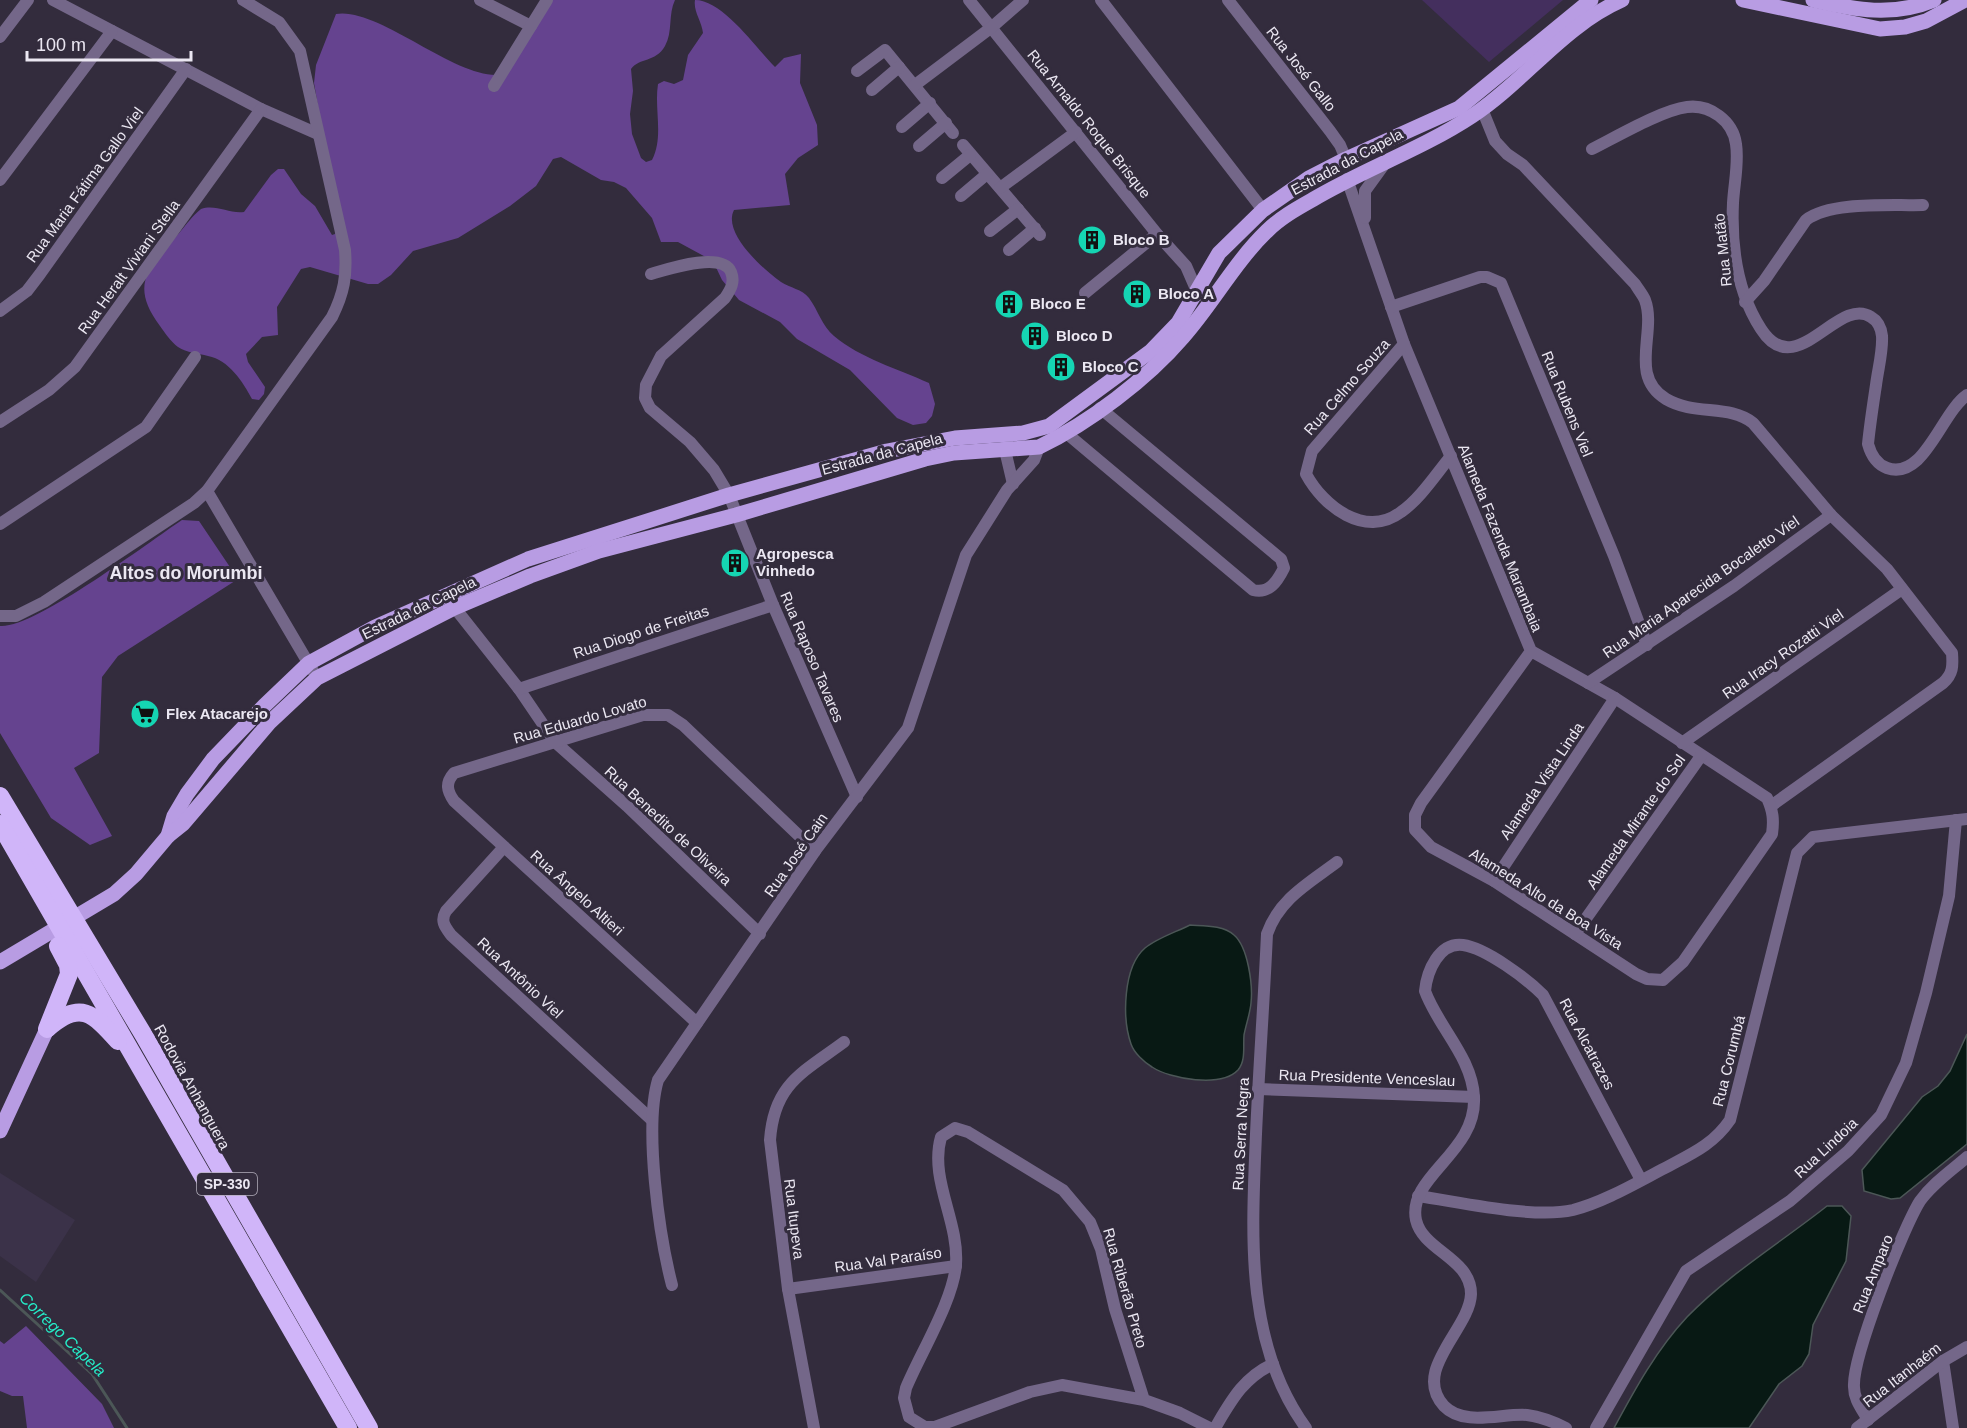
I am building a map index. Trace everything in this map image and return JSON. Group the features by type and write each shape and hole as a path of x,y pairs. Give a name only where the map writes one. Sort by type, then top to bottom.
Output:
{"highway":[{"name":"Rodovia Anhanguera","path":"0,796 49,906"},
{"name":"Rodovia Anhanguera","path":"0,824 152,1084 348,1428"},
{"path":"0,843 49,906 73,947 68,965 69,974 47,1029"},
{"name":"Rodovia Anhanguera","path":"73,947 143,1034 369,1428"},
{"path":"47,1029 70,1012 87,1013 102,1024 152,1084"}],"main road":[{"name":"Estrada da Capela","path":"0,962 114,894 136,874 168,836 195,812 270,722 317,678 528,559 729,495 887,451 955,438 1012,434 1049,426 1134,364 1178,323 1219,253 1263,210 1309,178 1459,108 1591,0"},
{"name":"Estrada da Capela","path":"168,836 174,816 213,759 309,663 375,627 599,551 736,515 925,459 954,453 1039,447 1100,408 1160,361 1184,336 1224,280 1267,230 1280,219 1347,179 1454,128 1482,109 1565,37 1607,7 1622,0"},
{"path":"1743,0 1783,4 1881,29 1905,27 1926,21 1965,0"},
{"path":"1813,0 1868,11 1901,10 1934,0"},
{"path":"1,1129 47,1029"}],"street":[{"path":"0,37 28,0"},
{"path":"53,0 261,109 318,134"},
{"path":"0,616 22,614 154,530 207,491 332,316 342,296 347,276 345,250 300,51 279,22 243,0"},
{"path":"480,0 531,26"},
{"path":"494,86 547,0"},
{"name":"Rua Arnaldo Roque Brisque","path":"969,0 1157,234 1186,266 1196,289 1210,301"},
{"path":"915,85 992,27 1023,0"},
{"path":"1101,0 1263,210"},
{"name":"Rua José Gallo","path":"1228,0 1330,131 1346,159"},
{"path":"0,180 112,31"},
{"path":"856,71 885,50 915,85 949,128 919,146"},
{"path":"872,90 899,67"},
{"name":"Rua Maria Fátima Gallo Viel","path":"0,311 27,291 186,69"},
{"path":"902,127 930,103"},
{"name":"Rua Matão","path":"1592,148 1687,107 1713,111 1724,119 1736,143 1733,206 1736,256 1745,302 1762,331 1773,343 1788,347 1802,345 1855,314 1868,315 1876,321 1882,338 1868,444 1870,452 1882,466 1900,470 1917,463 1956,403 1967,395"},
{"name":"Rua Heralt Viviani Stella","path":"0,422 49,390 75,367 261,109"},
{"path":"1482,109 1495,141 1540,183 1635,284 1645,300 1645,363 1657,393 1681,408 1744,416 1832,515 1887,569 1952,653 1953,666 1950,677 1769,802"},
{"path":"1000,188 1076,132"},
{"path":"942,178 967,150 1037,232 1009,250"},
{"name":"Alameda Fazenda Marambaia","path":"1369,243 1365,191 1388,159"},
{"path":"961,196 987,174"},
{"name":"Alameda Fazenda Marambaia","path":"1347,179 1404,344 1531,651 1615,698 1769,802"},
{"path":"1745,302 1764,281 1806,220 1816,212 1836,207 1923,205"},
{"path":"990,231 1018,209"},
{"path":"1085,293 1157,234"},
{"name":"Rua Raposo Tavares","path":"651,274 683,265 707,262 724,264 729,268 733,279 732,288 661,356 646,385 645,398 650,408 690,442 714,470 729,495 773,605 857,797"},
{"path":"1186,266 1208,270 1224,280"},
{"name":"Rua Rubens Viel","path":"1391,307 1480,277 1487,277 1501,283 1614,556 1647,645"},
{"name":"Rua Celmo Souza","path":"1404,344 1312,451 1306,474 1313,487 1335,508 1347,517 1369,522 1389,519 1402,512 1451,456"},
{"path":"0,524 146,427 195,357"},
{"path":"1065,432 1253,590 1261,592 1270,589 1284,568 1281,559 1100,408"},
{"path":"1012,434 1005,450 1013,484"},
{"name":"Rua José Cain","path":"672,1285 665,1258 652,1120 652,1098 658,1080 815,851 908,728 966,555 1013,484 1025,472 1039,447"},
{"path":"1009,468 1019,468 1025,472"},
{"path":"207,491 317,678"},
{"name":"Rua Maria Aparecida Bocaletto Viel","path":"1588,683 1647,645 1832,515"},
{"name":"Rua Iracy Rozatti Viel","path":"1682,743 1902,589"},
{"name":"Rua Benedito de Oliveira","path":"450,602 519,689 555,742 760,934"},
{"name":"Rua Diogo de Freitas","path":"519,689 773,605"},
{"name":"Alameda Alto da Boa Vista","path":"1531,651 1421,803 1414,822 1415,830 1420,838 1431,847 1494,881 1636,974 1647,979 1663,980 1683,962 1772,834 1774,817 1769,802"},
{"name":"Alameda Vista Linda","path":"1494,881 1615,698"},
{"name":"Rua Eduardo Lovato","path":"449,779 454,773 642,715 668,715 709,748 815,851"},
{"name":"Alameda Mirante do Sol","path":"1575,934 1701,756"},
{"name":"Rua Ângelo Altieri","path":"449,779 448,793 454,801 697,1023"},
{"name":"Rua Corumbá","path":"1418,1196 1555,1212 1573,1210 1641,1180 1711,1144 1730,1120 1783,905 1800,848 1813,837 1961,820"},
{"name":"Rua Lindoia","path":"1596,1428 1686,1270 1790,1201 1848,1151 1881,1115 1906,1063 1926,993 1949,896 1961,820"},
{"name":"Rua Antônio Viel","path":"504,848 446,911 442,917 444,925 451,935 652,1120"},
{"name":"Rua Serra Negra","path":"1306,1428 1287,1400 1273,1364 1253,1274 1253,1205 1258,1089 1267,934 1270,925 1283,902 1337,862"},
{"name":"Rua Alcatrazes","path":"1418,1196 1470,1127 1474,1097 1466,1064 1425,991 1431,965 1451,947 1463,945 1478,950 1520,976 1543,995 1641,1180"},
{"name":"Rua Itupeva","path":"814,1428 788,1289 770,1140 771,1119 777,1101 792,1081 844,1042"},
{"name":"Rua Presidente Venceslau","path":"1258,1089 1474,1097"},
{"name":"Rua Riberão Preto","path":"1144,1400 1115,1309 1101,1249 1090,1222 1063,1190 984,1141 955,1128 941,1137 936,1154 956,1246 956,1266 944,1304 904,1398 909,1417 917,1424 935,1427 1030,1392 1062,1385 1144,1400 1213,1428"},
{"name":"Rua Amparo","path":"1868,1420 1857,1402 1854,1379 1872,1314 1920,1202 1935,1184 1967,1157"},
{"path":"1418,1196 1416,1221 1422,1233 1463,1270 1469,1282 1471,1295 1468,1307 1435,1371 1434,1383 1437,1395 1454,1413 1466,1417 1528,1416 1549,1420 1566,1428"},
{"name":"Rua Val Paraíso","path":"788,1289 956,1266"},
{"name":"Rua Itanhaém","path":"1857,1428 1943,1361 1967,1347"},
{"path":"1943,1361 1953,1428"},
{"path":"1213,1428 1240,1388 1258,1371 1273,1364"}],"shaded area":[{"path":"544,0 675,0 665,46 657,55 631,69 632,134 641,158 646,162 652,160 656,151 658,84 664,81 674,84 683,80 688,55 703,33 695,8 695,0 706,2 728,16 775,67 784,58 801,54 800,83 817,125 818,145 798,158 785,174 790,205 734,210 732,219 734,229 739,240 755,260 781,282 809,298 826,328 844,344 867,357 929,383 935,404 932,416 926,423 913,425 897,418 850,370 797,339 780,322 739,300 722,280 713,261 678,242 661,242 652,218 626,188 614,182 601,180 561,157 553,159 536,186 510,206 458,238 413,251 391,275 378,284 368,284 310,267 301,269 277,307 278,335 262,337 246,354 248,362 265,387 264,394 259,400 252,399 240,379 216,358 189,352 175,345 150,311 145,298 144,286 152,265 201,209 244,212 271,175 278,169 284,169 301,194 315,206 332,235 335,234 338,221 314,83 316,65 336,14 353,15 372,21 458,64 478,72 496,75"},
{"path":"1422,0 1563,0 1489,62"},
{"path":"182,520 199,521 238,579 118,656 102,677 99,753 74,768 112,836 90,845 51,818 0,733 0,626 16,623 64,600"},
{"path":"1190,925 1213,927 1230,932 1243,948 1248,967 1251,1003 1244,1035 1241,1066 1230,1076 1220,1079 1195,1080 1160,1071 1137,1054 1132,1047 1128,1033 1126,993 1132,967 1145,948"},
{"path":"1967,1034 1967,1144 1900,1198 1891,1199 1864,1191 1862,1170 1922,1097 1938,1086 1950,1071"},
{"path":"0,1173 75,1220 36,1282 0,1256"},
{"path":"1827,1206 1842,1206 1851,1216 1846,1261 1813,1325 1809,1354 1802,1366 1779,1384 1749,1428 1614,1428 1656,1356 1687,1317 1737,1273"},
{"path":"26,1326 102,1404 114,1428 27,1428 23,1396 12,1396 0,1391 0,1341 4,1344"}],"waterway":[{"name":"Corrego Capela","path":"0,1290 92,1374 127,1428"}],"place":[{"name":"Bloco B","path":"1092,240"},
{"name":"Bloco A","path":"1137,294"},
{"name":"Bloco E","path":"1009,304"},
{"name":"Bloco D","path":"1035,336"},
{"name":"Bloco C","path":"1061,367"},
{"name":"Agropesca Vinhedo","path":"735,563"},
{"name":"Flex Atacarejo","path":"145,714"}],"district":[{"name":"Altos do Morumbi","path":"186,573"}]}
